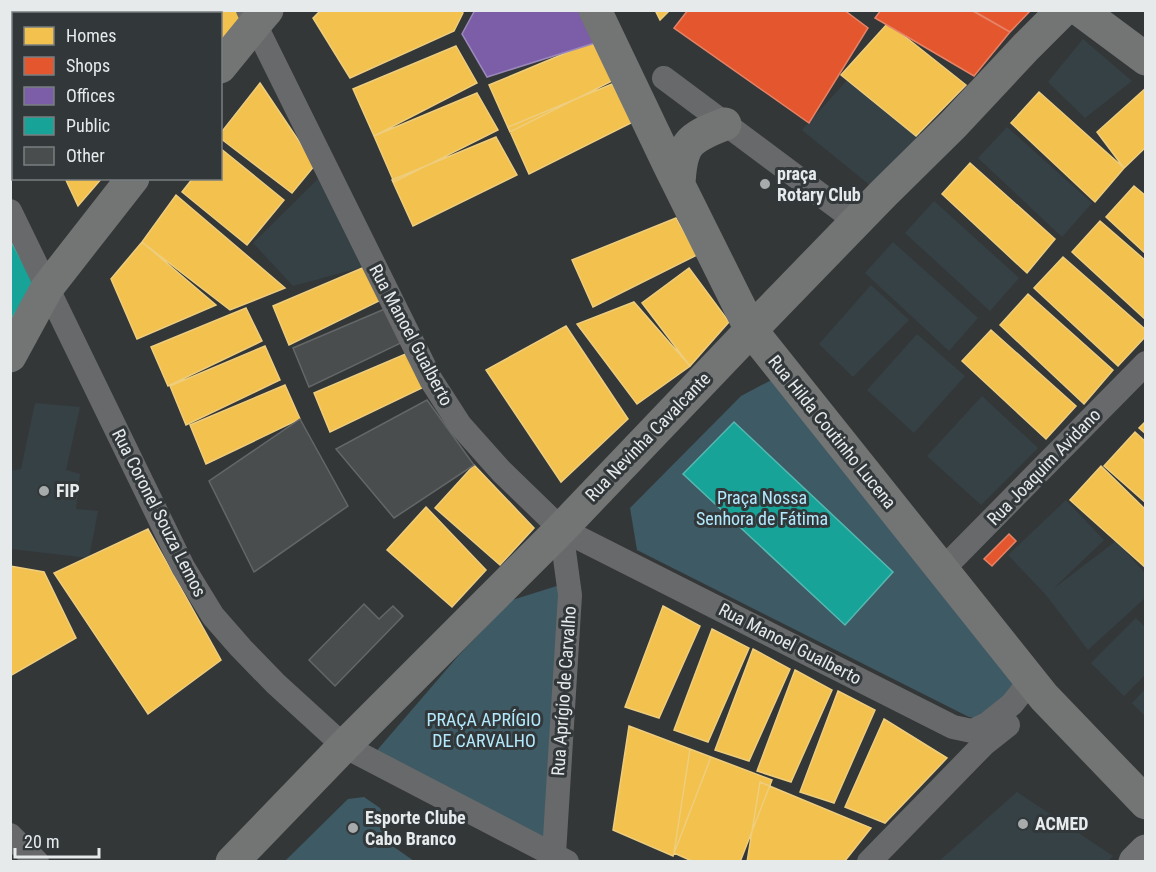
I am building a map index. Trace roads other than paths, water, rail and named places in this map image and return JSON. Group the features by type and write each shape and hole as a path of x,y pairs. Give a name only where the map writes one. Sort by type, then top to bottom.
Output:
{"main road":[{"path":"1136,861 1146,851"}],"street":[{"name":"Rua Hilda Coutinho Lucena","path":"595,10 751,330 1035,685 1146,803"},
{"name":"Rua Nevinha Cavalcante","path":"232,861 561,529 1063,10"},
{"path":"1080,10 1146,59"},
{"path":"222,65 257,15"},
{"name":"Rua Manoel Gualberto","path":"257,15 432,380 459,425 501,471 561,529 953,727 972,731 987,724 1012,704 1024,689 1035,685"},
{"path":"664,78 857,222"},
{"path":"679,184 680,163 686,146 693,139 725,124"},
{"path":"10,356 47,288 131,180"},
{"name":"Rua Coronel Souza Lemos","path":"10,211 183,567 213,616 276,684 344,746 560,858"},
{"name":"Rua Joaquim Avidano","path":"942,570 1146,363"},
{"name":"Rua Aprígio de Carvalho","path":"560,858 570,595 561,529"},
{"path":"869,861 984,744 1035,685"},
{"path":"953,727 966,749 966,762"},
{"path":"10,835 37,861"}],"place":[{"name":"praça Rotary Club","path":"765,184"},
{"name":"FIP","path":"44,491"},
{"name":"ACMED","path":"1023,824"},
{"name":"Esporte Clube Cabo Branco","path":"353,828"}],"park label":[{"name":"Praça Nossa Senhora de Fátima","path":"762,508"},
{"name":"PRAÇA APRÍGIO DE CARVALHO","path":"484,730"}]}
